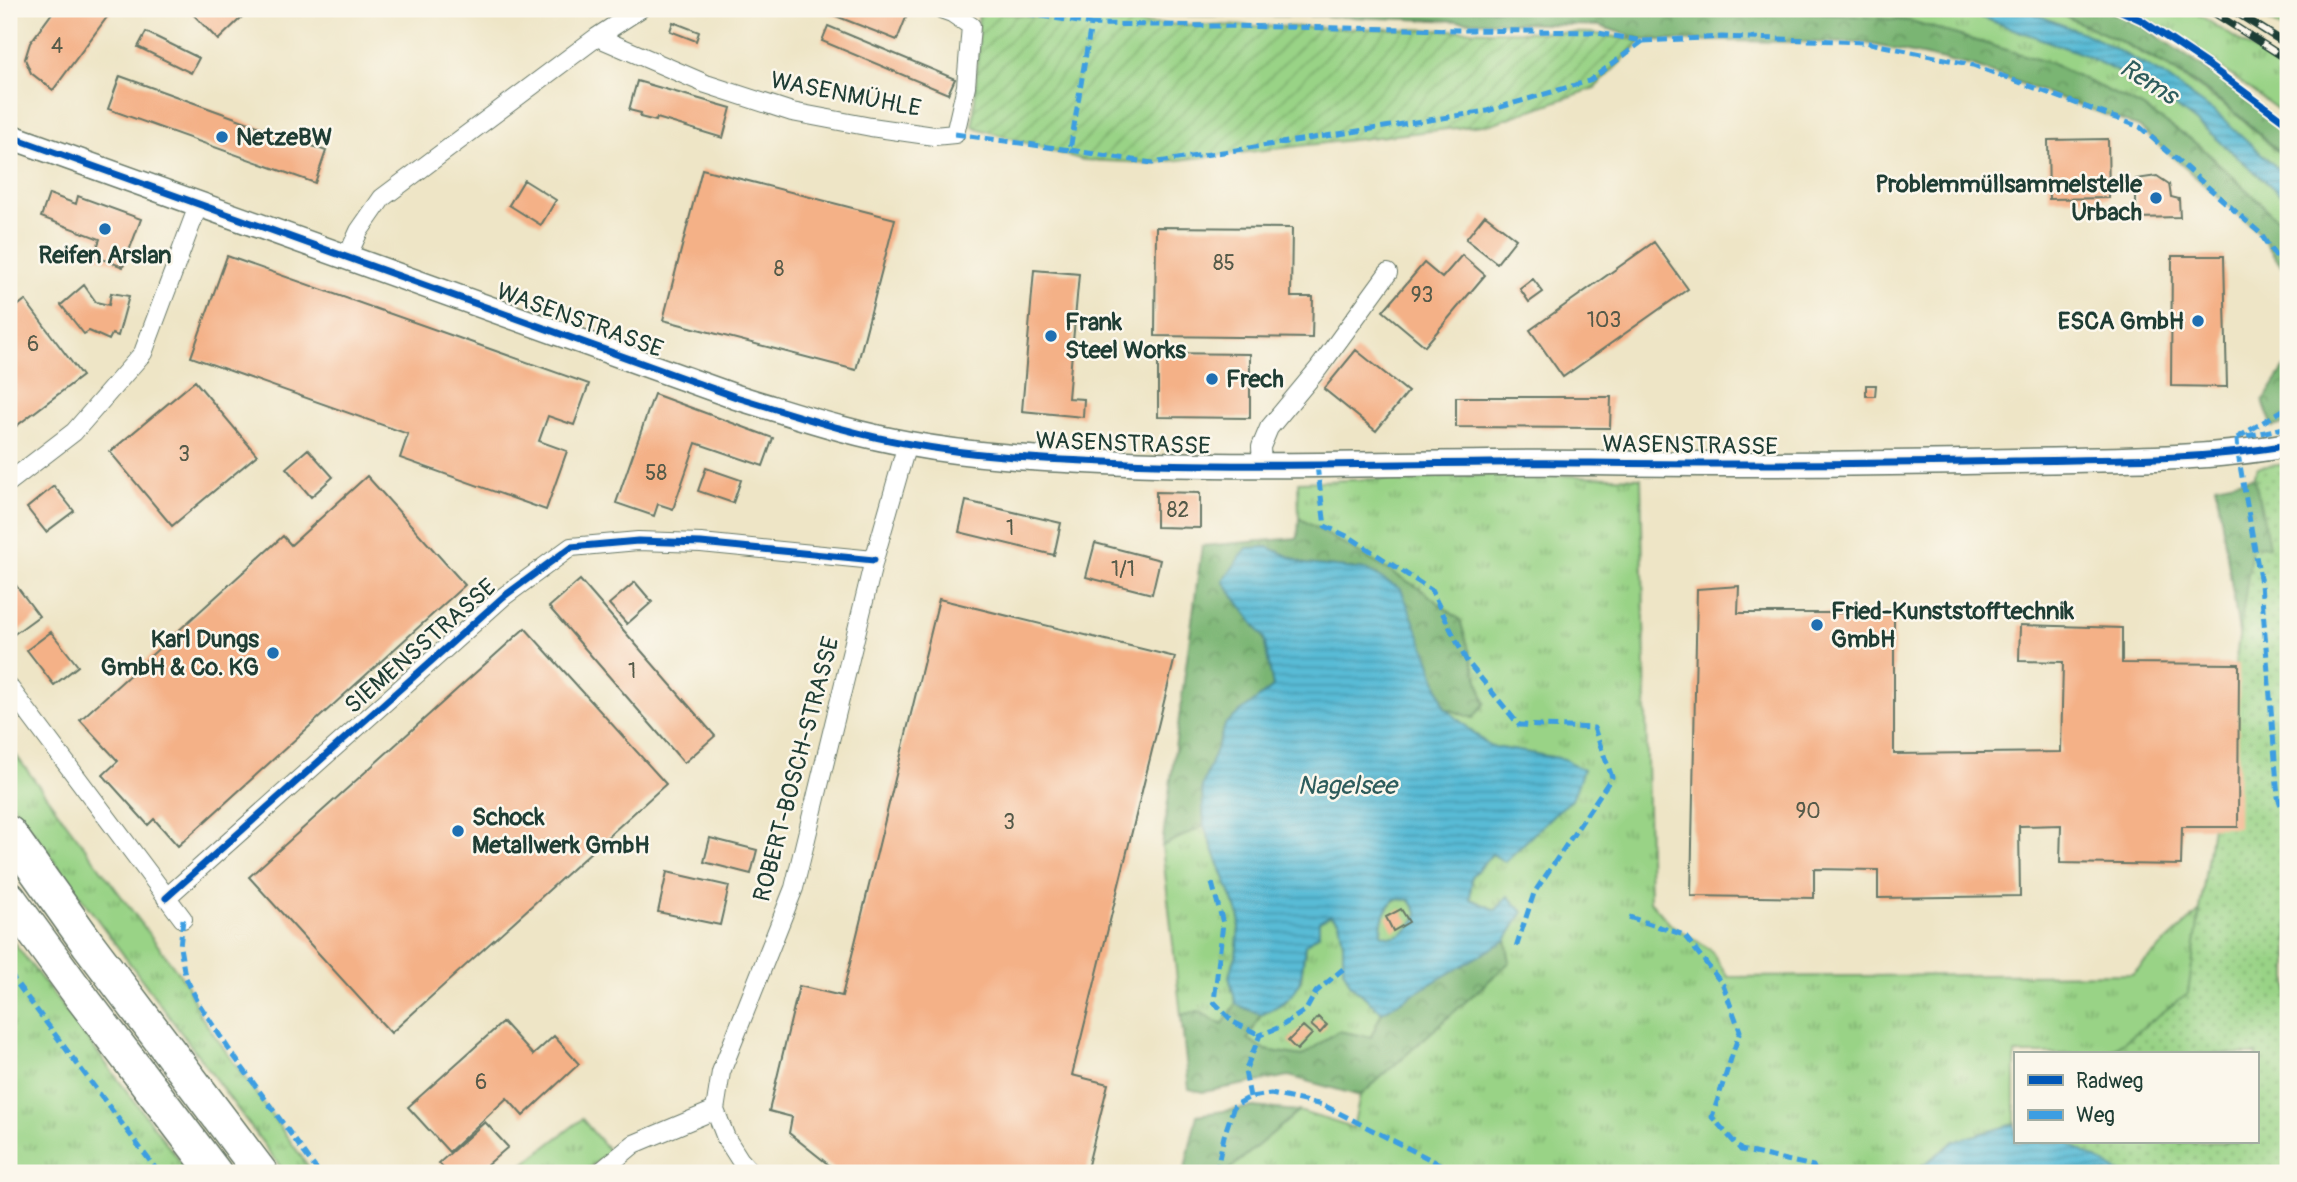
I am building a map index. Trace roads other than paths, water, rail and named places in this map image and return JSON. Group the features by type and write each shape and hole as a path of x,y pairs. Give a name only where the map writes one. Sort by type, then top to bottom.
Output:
{"highway":[{"path":"9,833 88,944 261,1173"},
{"path":"9,898 215,1173"}],"street":[{"path":"347,257 359,231 382,198 597,37 640,9"},
{"name":"WASENMÜHLE","path":"597,37 706,85 792,112 934,136 955,134 966,86 971,26 941,9"},
{"name":"WASENSTRASSE","path":"9,136 736,397 857,433 907,444 985,455 1158,465 1516,462 1757,466 2238,454 2288,445"},
{"path":"9,482 74,432 143,353 198,206"},
{"path":"1262,466 1261,447 1269,428 1318,369 1388,273"},
{"name":"ROBERT-BOSCH-STRASSE","path":"715,1110 721,1072 794,888 874,560 907,444"},
{"name":"SIEMENSSTRASSE","path":"166,898 503,597 571,547 638,541 701,543 874,560"},
{"path":"9,687 183,919"},
{"path":"598,1173 634,1144 715,1110 726,1138 752,1173"}],"water":[{"name":"Rems","path":"1949,9 2022,9 2093,37 2163,75 2220,116 2288,178 2288,201 2208,131 2155,91 2083,54 1972,14"},
{"name":"Nagelsee","path":"1268,547 1305,564 1366,570 1401,589 1445,708 1489,746 1564,759 1583,770 1572,800 1505,862 1492,854 1472,876 1470,899 1496,910 1508,896 1523,912 1506,940 1382,1012 1351,985 1343,969 1343,942 1339,921 1331,915 1319,921 1319,934 1305,945 1300,981 1292,995 1261,1015 1236,1004 1229,976 1236,956 1240,918 1204,826 1202,786 1226,723 1273,687 1264,638 1223,581 1247,548","holes":["1395,899 1410,900 1418,913 1408,929 1399,935 1381,934 1388,906"]},
{"path":"2014,1124 2014,1144 2070,1144 2121,1173 1906,1173 1915,1171 1955,1141"}],"railway":[{"path":"2208,9 2288,60"},
{"path":"2231,9 2288,45"}],"place":[{"name":"NetzeBW","path":"222,137"},
{"name":"Problemmüllsammelstelle Urbach","path":"2156,198"},
{"name":"Reifen Arslan","path":"105,229"},
{"name":"ESCA GmbH","path":"2198,321"},
{"name":"Frank Steel Works","path":"1051,336"},
{"name":"Frech","path":"1212,379"},
{"name":"Fried-Kunststofftechnik GmbH","path":"1817,625"},
{"name":"Karl Dungs GmbH & Co. KG","path":"273,653"},
{"name":"Schock Metallwerk GmbH","path":"458,831"}]}
